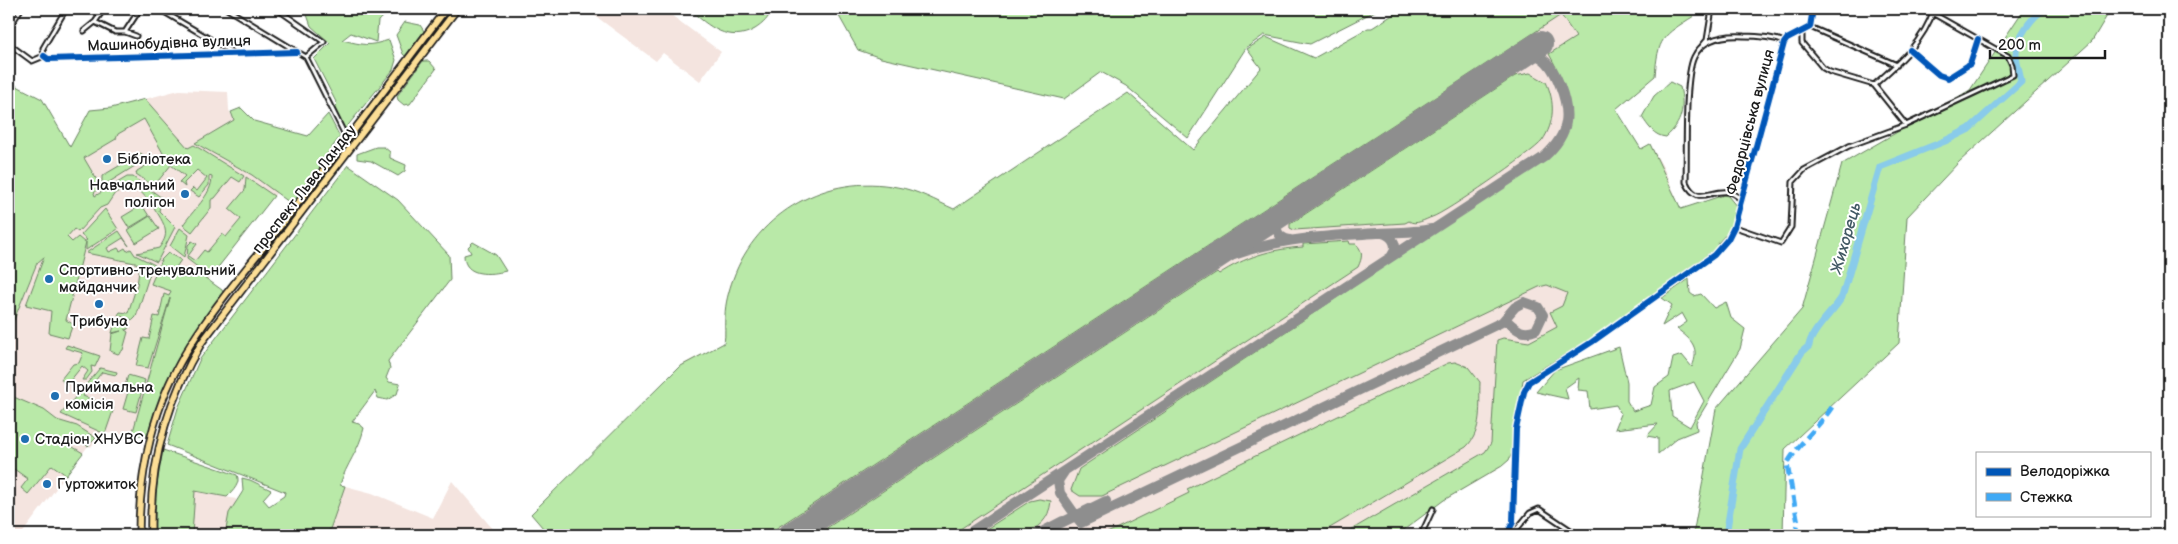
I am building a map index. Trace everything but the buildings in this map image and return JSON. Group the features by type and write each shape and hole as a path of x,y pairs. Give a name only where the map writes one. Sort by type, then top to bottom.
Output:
{"main road":[{"name":"проспект Льва Ландау","path":"138,535 142,471 149,440 163,399 177,368 196,338 446,9"},
{"name":"проспект Льва Ландау","path":"151,535 150,504 153,473 172,402 185,371 202,342 457,9"},
{"path":"388,85 395,91"},
{"path":"149,440 159,447"}],"street":[{"path":"9,28 21,9"},
{"path":"44,56 43,48 66,9"},
{"path":"84,30 95,22 104,9"},
{"path":"125,32 140,9"},
{"path":"159,9 232,52"},
{"path":"227,9 306,57 348,140"},
{"path":"277,9 324,42 306,57"},
{"path":"1712,9 1707,40 1694,57 1689,83 1686,182 1690,191 1699,196 1728,192 1742,200"},
{"path":"1813,9 1810,28 1897,65"},
{"path":"1734,227 1781,244 1791,227 1793,182 1804,170 1850,146 1906,125 2013,75 2012,65 2008,56 1926,9"},
{"path":"1874,86 1897,65 1924,34 1934,9"},
{"path":"95,22 115,32 125,32 136,36"},
{"name":"Федорцівська вулиця","path":"1512,528 1514,456 1518,418 1524,392 1535,376 1592,342 1714,255 1728,239 1734,227 1742,200 1785,42 1810,28"},
{"path":"1802,32 1802,44 1823,68 1874,86 1906,125"},
{"path":"1701,48 1716,38 1734,36 1768,37 1785,42"},
{"path":"1910,50 1939,75 1948,78 1970,64 1978,39"},
{"name":"Машинобудівна вулиця","path":"9,44 32,61 44,56 48,60 232,52 297,52"},
{"path":"1421,535 1433,509"},
{"path":"1516,530 1530,513 1539,509 1578,535"},
{"path":"1507,535 1512,528 1523,535"}],"shaded area":[{"path":"586,9 663,9 721,52 700,81 663,53 656,61"},
{"path":"1403,9 1688,9 1694,16 1666,33 1657,50 1655,76 1616,109 1641,149 1650,144 1664,169 1681,209 1724,195 1728,196 1737,207 1731,229 1717,244 1718,247 1593,338 1523,380 1513,450 1509,460 1500,468 1444,500 1397,535 549,535 531,514 683,364 724,343 725,314 730,285 740,261 764,228 800,201 836,187 879,184 911,190 954,209 1128,93 1193,150 1261,68 1247,49 1266,37 1314,58 1368,28 1372,28"},
{"path":"179,90 228,92 229,110 234,120 195,143 252,175 277,192 199,292 147,435 101,433 91,447 88,446 21,535 9,535 9,332 37,263 98,201 70,147 90,110 111,108"},
{"path":"307,476 372,493 433,518 452,481 498,535 285,535"},
{"path":"195,491 236,499 231,535 192,535"}],"green space":[{"path":"305,9 391,9 378,21 376,42 351,33 342,40 375,44 389,40 396,60 393,70 345,129 342,128 333,108 337,104 314,59 330,43 311,26"},
{"path":"689,9 772,9 767,18 758,27 736,35 711,27"},
{"path":"835,9 1379,9 1310,44 1264,35 1246,48 1188,138 1126,86 1101,72 1064,99 881,58 858,50"},
{"path":"1402,9 1688,9 1694,16 1668,34 1660,46 1655,76 1616,109 1641,149 1650,144 1681,209 1724,195 1728,196 1737,207 1731,229 1717,244 1718,247 1592,338 1523,380 1513,450 1509,460 1444,500 1397,535 1342,535 1485,452 1491,443 1497,340 1503,338 1529,342 1557,327 1550,312 1562,306 1567,293 1547,285 1539,287 1102,496 1080,496 1071,490 1079,469 1547,158 1564,132 1568,107 1557,68 1549,54 1576,37 1561,15 766,535 549,535 531,514 679,367 724,343 725,311 728,297 733,279 744,255 759,234 777,217 798,203 821,192 846,186 871,184 912,191 954,209 1128,93 1193,150 1261,68 1247,49 1266,37 1314,58 1368,28 1372,28"},
{"path":"2024,9 2111,9 2092,41 1959,162 1907,217 1899,343 1785,449 1783,535 1693,535 1716,409 1802,309 1842,164 1970,90"},
{"path":"405,22 420,25 424,31 405,56 396,35"},
{"path":"423,61 429,61 436,69 410,104 404,105 398,100 397,96"},
{"path":"1530,73 1546,82 1549,89 1552,112 1549,127 1542,141 1536,147 1489,182 1440,213 1417,222 1409,221 1405,223 1294,230 1290,228 1290,224 1515,76"},
{"path":"9,82 42,99 70,147 90,110 111,108 145,99 188,148 194,145 244,176 240,182 232,177 215,198 211,200 211,208 192,232 183,225 209,190 212,177 209,176 209,185 199,197 190,191 193,188 197,191 207,178 197,170 184,183 185,187 179,182 185,176 171,165 154,186 136,174 137,171 164,155 144,119 118,134 116,139 84,158 101,187 94,193 95,196 127,177 133,177 162,198 159,211 175,227 157,262 137,253 159,248 164,239 165,232 164,224 152,204 141,192 132,186 115,193 107,205 100,208 78,232 74,229 67,237 72,242 78,237 84,242 87,240 81,235 105,209 118,229 86,250 86,242 66,320 73,324 68,338 49,333 51,311 26,305 44,257 37,263 9,332"},
{"path":"1670,82 1680,87 1682,108 1679,121 1666,137 1655,133 1642,117 1654,96"},
{"path":"241,108 254,121 308,136 328,114 340,137 323,159 322,167 293,205 252,175 195,143 234,120 231,112"},
{"path":"376,147 384,147 390,152 390,158 406,165 405,171 398,176 371,161 357,159 357,154"},
{"path":"141,153 145,158 143,161 106,184 102,183 102,176"},
{"path":"348,165 398,200 449,255 450,280 388,361 390,368 386,378 389,382 400,384 397,394 387,400 378,398 375,391 352,422 364,428 359,444 340,485 345,486 328,535 225,535 229,513 243,491 242,478 271,490 263,499 269,506 284,496 285,492 167,445 178,408 200,359"},
{"path":"246,177 274,196 212,275 210,273 208,275 187,259 188,245 192,241 197,244 188,256 195,261 204,250 207,252 222,234 226,237 241,219 229,209 245,190"},
{"path":"142,205 149,216 129,228 122,217"},
{"path":"150,216 159,229 136,243 128,230"},
{"path":"180,228 189,235 184,257 170,246"},
{"path":"119,231 129,246 123,238 107,248 109,252 118,248 120,251 125,248 127,251 131,249 135,255 155,265 151,270 136,317 133,320 118,315 120,312 128,313 137,285 140,264 86,253"},
{"path":"1349,241 1350,244 1356,244 1361,252 1358,267 951,535 816,535 1217,272 1219,274 1259,255 1303,247 1303,244"},
{"path":"473,242 496,255 506,271 479,273 468,267 464,255 471,253 468,247"},
{"path":"168,253 181,260 172,273 188,278 192,272 197,272 222,290 224,295 173,368 174,371 147,438 147,435 132,435 170,298 148,368 136,366 143,338 149,339 154,316 159,317 164,294 169,296 171,291 151,284 161,260"},
{"path":"1689,279 1690,293 1694,296 1701,294 1714,308 1726,302 1731,318 1745,329 1740,349 1696,422 1697,430 1677,438 1658,454 1658,438 1647,436 1658,424 1615,429 1621,414 1616,405 1590,409 1588,391 1578,390 1579,378 1565,388 1568,399 1536,392 1555,370 1619,347 1627,382 1627,401 1633,411 1651,405 1655,387 1669,377 1673,358 1682,355 1692,367 1695,355 1693,345 1677,329 1687,322 1682,313 1662,326 1672,305 1662,298","holes":["1694,382 1704,401 1690,427 1672,416 1670,391"]},
{"path":"116,319 127,321 129,325 128,329 125,330 128,332 123,350 118,354 110,351 112,334 121,331 112,333"},
{"path":"67,345 100,356 95,367 91,366 92,372 86,380 82,380 88,371 82,366 66,386 61,379 73,364 79,363 83,353 65,348"},
{"path":"1455,362 1468,367 1480,382 1478,425 1471,441 1466,447 1318,535 1103,535 1189,493 1187,489 1448,363"},
{"path":"100,368 117,372 116,375 102,372 83,396 114,408 105,434 61,414"},
{"path":"128,375 145,380 136,412 123,409 128,392 124,390"},
{"path":"9,395 44,410 57,420 77,426 96,438 88,446 80,441 78,444 71,440 68,444 83,453 66,475 52,465 28,494 21,488 28,479 14,469 9,476"},
{"path":"163,450 237,475 237,484 227,497 195,491 192,535 154,535 156,489"},
{"path":"1039,499 1051,501 1048,514 1042,523 1033,529 1012,535 977,535 1030,501"}],"waterway":[{"name":"Жихорець","path":"1726,535 1740,449 1802,352 1809,346 1813,334 1842,297 1880,167 1945,141 1969,129 2021,82 2016,57 2019,41 2030,22 2045,9"}],"taxiway":[{"path":"966,535 1544,157 1558,141 1565,127 1566,114 1563,95 1556,76 1544,60 1532,55 1516,60"},
{"path":"1282,213 1277,222 1277,230 1281,236 1290,240"},
{"path":"1186,276 1229,256 1272,244 1316,237 1432,229"},
{"path":"1382,233 1386,234 1394,242 1395,249 1391,257"},
{"path":"1064,472 1058,481 1060,493 1081,523 1502,322 1506,320 1516,329 1523,332 1536,330 1543,315 1538,307 1524,302 1515,307 1502,322"},
{"path":"1059,524 1106,501"},
{"path":"1036,535 1063,521"}],"runway":[{"path":"791,535 1540,44"}],"marked path":[{"path":"1795,535 1798,523 1787,464 1832,407"}],"cycle path":[{"path":"1507,535 1513,522 1516,429 1524,392 1529,382 1592,342 1714,255 1728,239 1734,227 1784,43 1787,39 1810,27 1813,9"},
{"path":"1910,50 1939,75 1948,78 1970,64 1978,39"},
{"path":"44,56 48,59 297,52"}],"place":[{"name":"Бібліотека","path":"107,159"},
{"name":"Навчальний полігон","path":"185,194"},
{"name":"Спортивно-тренувальний майданчик","path":"49,279"},
{"name":"Трибуна","path":"99,304"},
{"name":"Приймальна комісія","path":"55,396"},
{"name":"Стадіон ХНУВС","path":"25,439"},
{"name":"Гуртожиток","path":"47,484"}]}
